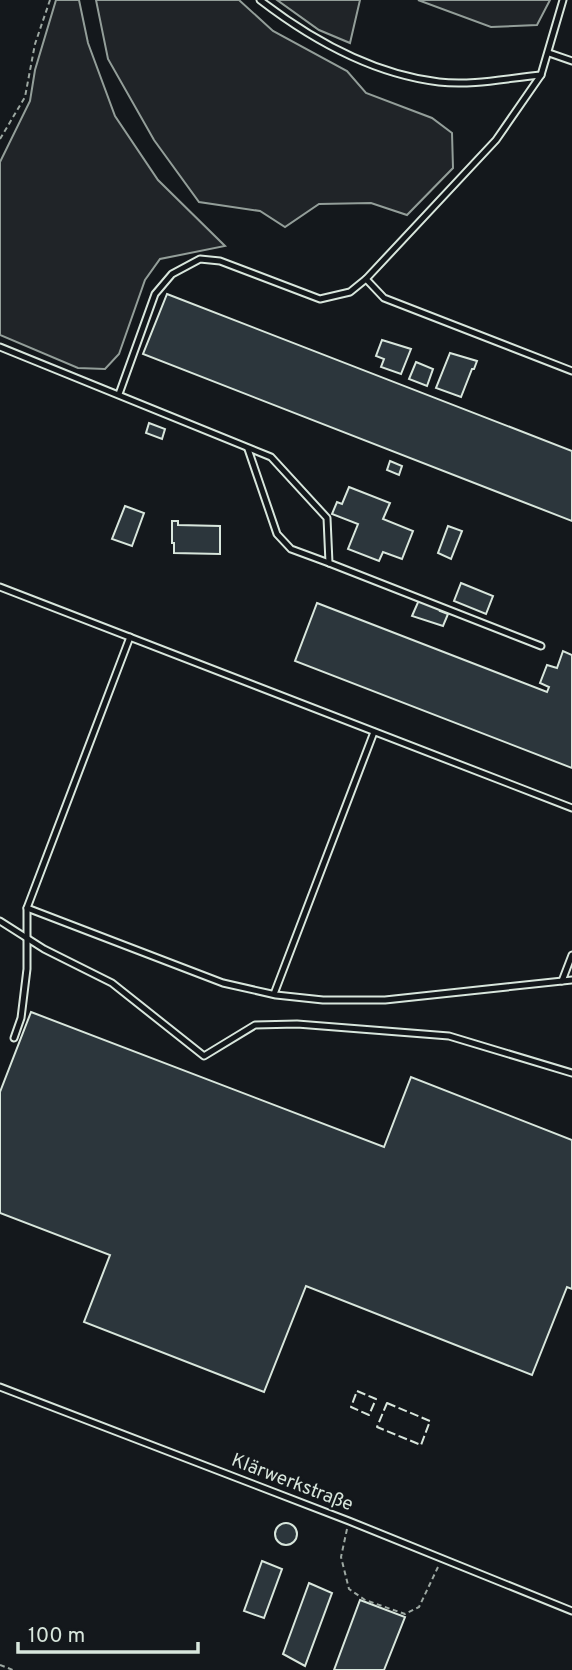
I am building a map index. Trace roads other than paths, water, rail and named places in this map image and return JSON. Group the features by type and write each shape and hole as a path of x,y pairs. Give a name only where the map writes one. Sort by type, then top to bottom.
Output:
{"lane":[{"path":"260,0 300,30 347,55 390,72 440,82 541,75"},
{"path":"119,394 155,294 172,274 200,259 220,261 320,299 349,292 366,279 496,140 541,75 563,0"},
{"path":"549,53 572,61"},
{"path":"366,279 384,298 572,371"},
{"path":"0,347 271,457 327,518 329,563"},
{"path":"248,449 277,534 291,549 541,646"},
{"path":"0,587 572,808"},
{"path":"14,1038 21,1018 27,969 27,908 130,637"},
{"path":"274,994 374,732"},
{"path":"27,908 223,983 274,994 323,1000 385,1000 572,980"},
{"path":"0,921 44,949 112,984 204,1056 255,1025 297,1024 449,1036 572,1073"},
{"path":"562,981 572,955"},
{"name":"Klärwerkstraße","path":"0,1387 349,1521 572,1611"}]}
